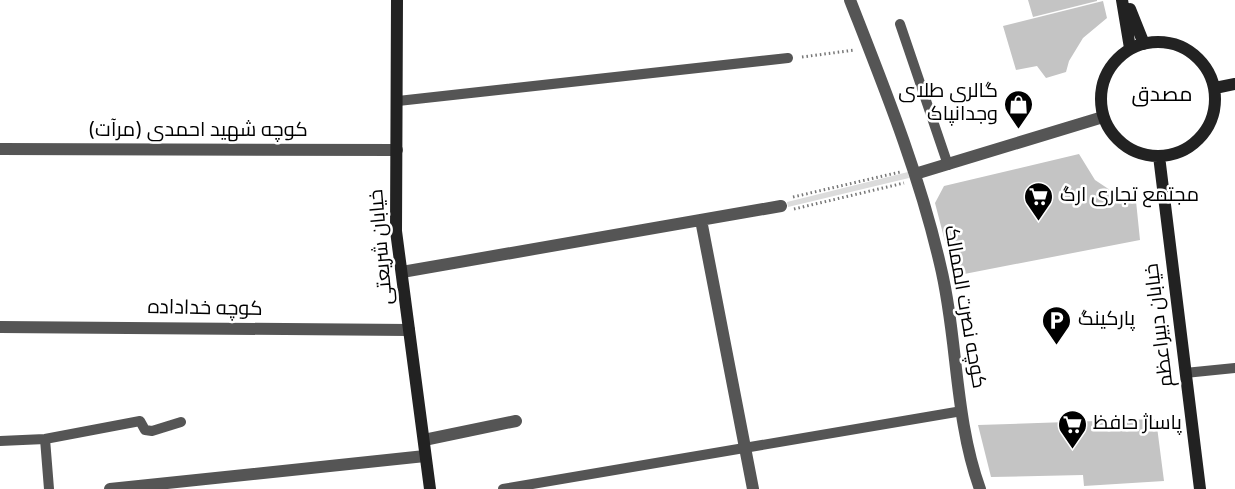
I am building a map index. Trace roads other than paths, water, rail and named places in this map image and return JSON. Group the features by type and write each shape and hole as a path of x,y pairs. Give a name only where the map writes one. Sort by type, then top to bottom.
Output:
{"main road":[{"name":"خیابان شریعتی","path":"397,0 396,231 430,489"},
{"path":"1122,0 1130,48"},
{"path":"1129,0 1131,16 1144,44"},
{"path":"1163,41 1181,46 1197,56 1208,70 1215,88 1215,104 1211,120 1203,135 1191,146 1176,153 1159,156 1141,154 1125,146 1112,133 1104,117 1101,101 1108,71 1130,48 1144,44 1163,41"},
{"path":"1215,88 1235,84"},
{"name":"خیابان دبیراعظم","path":"1159,156 1200,489"}],"street":[{"name":"کوچه نصرت الممالک","path":"850,0 916,174 941,266 962,411 980,489"},
{"path":"916,174 1104,117"},
{"name":"کوچه شهید احمدی (مرآت)","path":"0,149 397,150"},
{"path":"402,272 781,206"},
{"path":"701,220 753,489"},
{"name":"کوچه خداداده","path":"0,327 410,330"},
{"path":"424,440 516,421"},
{"path":"110,489 426,456"}],"lane":[{"path":"900,24 948,165"},
{"path":"398,101 788,58"},
{"path":"1185,373 1235,368"},
{"path":"503,489 962,411"},
{"path":"0,441 45,439 140,421 145,430 152,431 181,422"},
{"path":"45,439 49,489"}],"place":[{"name":"گالری طلای وجدانپاک","path":"1019,130"},
{"name":"مجتمع تجاری ارگ","path":"1039,222"},
{"name":"پارکینگ","path":"1057,346"},
{"name":"پاساژ حافظ","path":"1072,450"}],"district":[{"name":"مصدق","path":"1162,95"}]}
